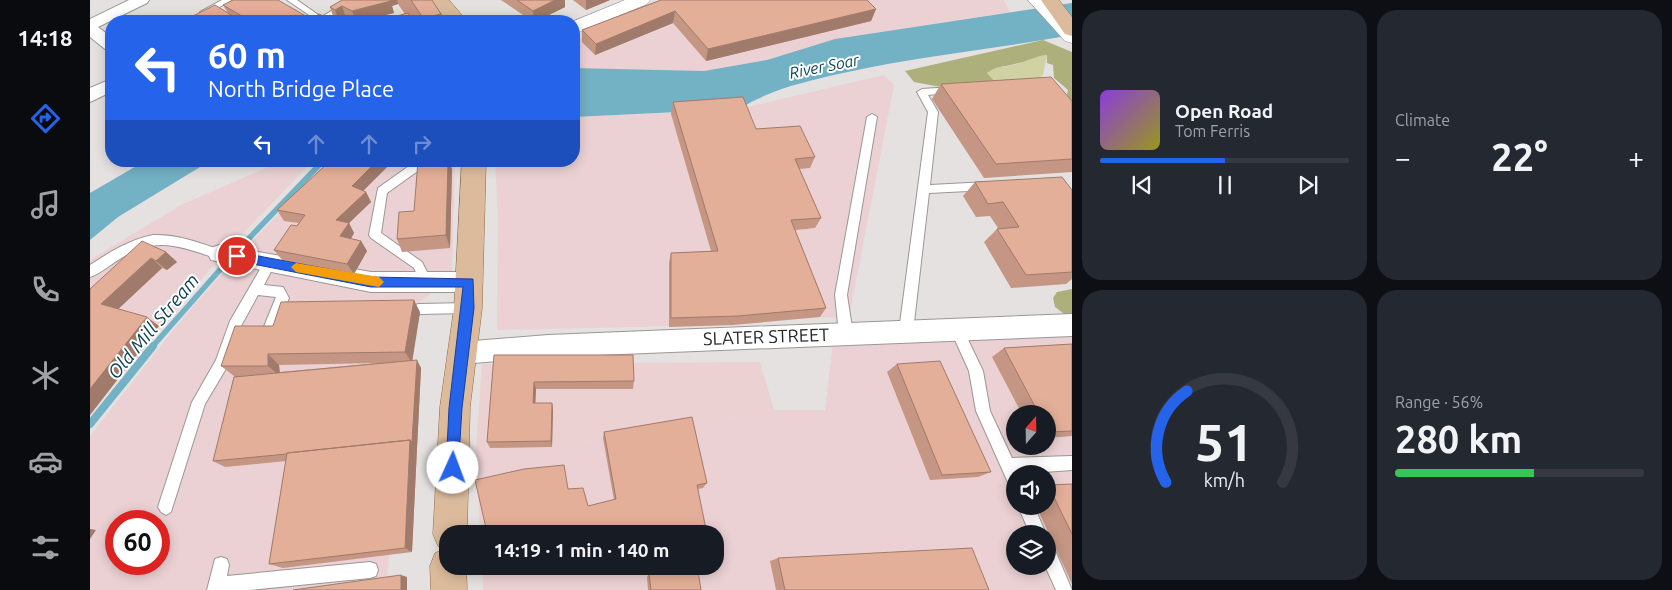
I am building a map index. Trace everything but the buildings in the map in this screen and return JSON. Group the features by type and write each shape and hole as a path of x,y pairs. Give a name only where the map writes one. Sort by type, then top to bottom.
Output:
{"main road":[{"path":"440,0 453,15"},
{"path":"1050,0 1072,30"},
{"path":"450,525 456,408 469,295 474,167"},
{"path":"448,575 449,590"}],"street":[{"path":"111,15 142,0"},
{"path":"332,0 346,8"},
{"path":"334,15 364,0"},
{"path":"580,25 641,0"},
{"path":"1037,0 1072,37"},
{"path":"90,25 105,18"},
{"path":"90,29 105,40"},
{"path":"90,96 105,88"},
{"path":"226,255 371,282 426,282 469,295"},
{"name":"SLATER STREET","path":"461,353 558,346 1072,325"}],"lane":[{"path":"204,12 228,0"},
{"path":"291,0 314,15"},
{"path":"906,331 933,112 922,92 962,90"},
{"path":"846,334 841,295 872,118"},
{"path":"416,167 382,191 375,235 418,265 426,282"},
{"path":"923,189 1000,185"},
{"path":"90,272 132,247 148,241 163,239 226,255"},
{"path":"166,507 199,402 222,363 235,325 270,262"},
{"path":"254,289 279,291 282,294 283,298 269,329"},
{"path":"419,309 469,295"},
{"path":"956,329 976,371 983,411 1008,465"},
{"path":"1029,465 1072,463"},
{"path":"221,565 216,588 370,570"},
{"path":"1056,572 1064,590"}],"shaded area":[{"path":"674,0 1004,0 1010,12 835,39 767,60 704,71 580,68 580,39"},
{"path":"884,75 894,85 846,333 1072,325 1072,590 483,590 482,575 724,575 724,525 480,525 476,448 552,447 774,410 825,410 836,318 820,317 733,325 497,330 498,217 495,167 580,167 580,117 739,109"},
{"path":"268,167 307,167 223,254 90,412 90,260 181,205"},
{"path":"323,167 455,167 452,275 410,311 386,590 90,590 90,436 182,319 237,257"},
{"path":"760,362 774,410 552,447 476,448 482,364"}],"green space":[{"path":"1043,40 1072,52 1072,110 1066,99 1068,90 1054,78 1053,65 1047,63 1047,55 997,68 987,73 997,84 941,87 914,82 905,71"},
{"path":"1047,55 1043,75 1038,79 993,80 987,73 991,70"},
{"path":"1072,289 1072,320 1055,307 1053,298 1057,292"}],"water":[{"name":"River Soar","path":"1072,3 1072,35 900,62 843,73 776,91 739,109 580,117 580,68 704,71 767,60 835,39"},
{"path":"135,167 200,167 118,217 90,240 90,193"}],"waterway":[{"name":"Old Mill Stream","path":"152,347 232,256 317,167"},
{"name":"Old Mill Stream","path":"90,424 153,346"}],"slow traffic":[{"path":"296,267 379,282"}],"route":[{"path":"237,256 371,282 469,282 468,308 461,353 456,408 453,468"}]}
